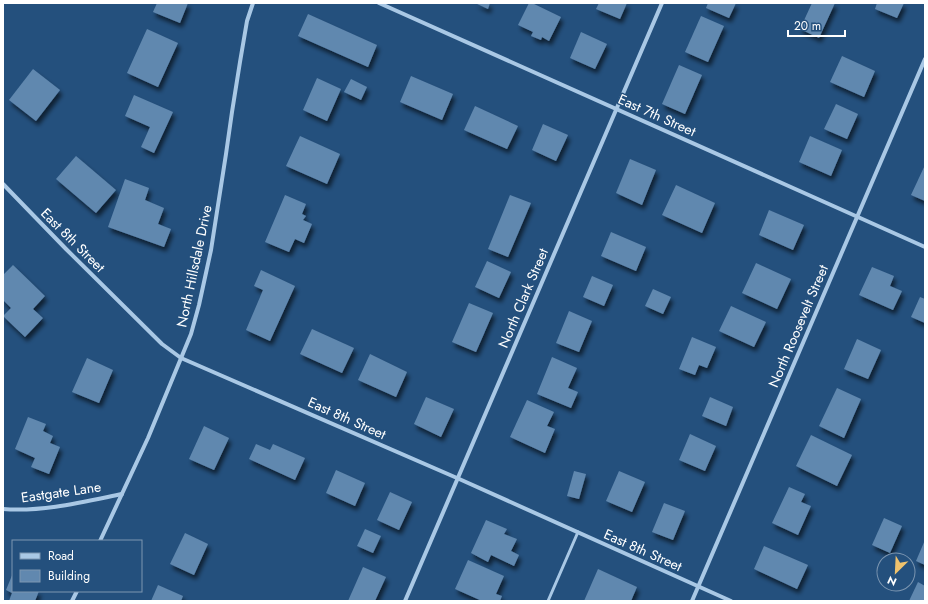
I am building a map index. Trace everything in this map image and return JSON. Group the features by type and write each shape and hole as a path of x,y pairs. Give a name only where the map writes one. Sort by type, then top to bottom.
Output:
{"street":[{"name":"North Hillsdale Drive","path":"100,540 148,438 191,334 211,250 240,62 247,21 253,3"},
{"name":"East 7th Street","path":"379,3 925,247"},
{"name":"North Clark Street","path":"405,601 662,3"},
{"name":"North Roosevelt Street","path":"692,601 925,59"},
{"name":"East 8th Street","path":"3,184 162,344 181,358 457,478 731,601"},
{"name":"Eastgate Lane","path":"3,509 17,510 63,505 122,494"},
{"path":"72,601 76,592"}],"lane":[{"path":"548,601 578,532"}],"building":[{"path":"157,3 188,3 180,23 153,12"},
{"path":"475,3 490,3 488,9"},
{"path":"529,3 532,3 561,17 549,41 542,37 541,40 531,36 533,32 518,25"},
{"path":"599,3 627,3 620,19 596,9"},
{"path":"708,3 736,3 729,18 706,8"},
{"path":"812,3 835,3 819,38 800,29"},
{"path":"877,3 904,3 897,18 875,9"},
{"path":"308,14 377,45 368,67 298,36"},
{"path":"701,16 724,26 708,62 685,52"},
{"path":"147,29 178,43 158,87 127,73"},
{"path":"581,32 607,44 595,69 570,58"},
{"path":"842,56 875,71 864,97 830,82"},
{"path":"679,65 702,75 685,114 662,104"},
{"path":"33,69 60,90 36,121 9,100"},
{"path":"411,76 453,94 442,120 400,102"},
{"path":"317,78 341,89 327,121 303,110"},
{"path":"351,79 367,87 361,100 344,92"},
{"path":"134,95 173,112 154,153 141,147 150,127 125,116"},
{"path":"836,104 858,114 847,139 824,129"},
{"path":"475,106 518,126 507,149 464,130"},
{"path":"543,124 568,135 556,161 532,150"},
{"path":"300,136 340,154 327,184 286,166"},
{"path":"810,136 842,150 831,176 799,162"},
{"path":"76,156 116,190 96,213 56,179"},
{"path":"630,159 656,170 642,205 616,193"},
{"path":"925,165 925,201 911,195"},
{"path":"125,179 149,188 145,200 164,208 158,224 171,229 164,247 108,227"},
{"path":"676,185 715,203 702,233 662,215"},
{"path":"285,195 306,204 302,214 306,216 303,220 312,224 304,243 295,239 289,252 265,242"},
{"path":"510,195 531,203 508,257 488,249"},
{"path":"769,210 804,225 793,250 759,235"},
{"path":"611,232 646,247 636,271 601,256"},
{"path":"487,261 511,272 499,298 475,287"},
{"path":"756,263 791,279 777,309 742,293"},
{"path":"13,265 45,296 33,309 43,318 25,337 3,316 11,308 3,300 3,275"},
{"path":"872,267 894,276 890,286 902,291 893,310 859,295"},
{"path":"261,270 295,286 270,341 246,330 263,290 254,286"},
{"path":"592,276 613,285 604,306 583,297"},
{"path":"653,289 671,297 663,314 645,306"},
{"path":"920,297 925,299 925,323 911,317"},
{"path":"469,303 493,313 476,352 452,342"},
{"path":"731,306 766,322 754,347 719,331"},
{"path":"569,311 592,321 579,352 556,343"},
{"path":"312,329 354,348 342,373 300,354"},
{"path":"692,337 716,347 707,368 699,365 695,375 679,369"},
{"path":"857,339 881,350 868,379 844,369"},
{"path":"370,354 407,372 396,397 358,380"},
{"path":"552,357 577,368 568,388 578,392 571,408 537,394"},
{"path":"87,358 113,370 99,403 72,392"},
{"path":"837,388 861,399 844,438 819,426"},
{"path":"426,397 454,409 441,437 414,424"},
{"path":"710,397 733,407 726,426 702,416"},
{"path":"527,400 554,412 547,426 555,429 545,453 510,437"},
{"path":"28,417 46,424 43,431 53,436 50,443 60,447 49,474 31,467 35,458 15,449"},
{"path":"204,426 229,438 214,470 189,459"},
{"path":"690,434 716,446 705,471 679,460"},
{"path":"811,435 852,455 837,486 796,466"},
{"path":"256,444 270,450 273,444 305,458 295,480 249,459"},
{"path":"336,470 365,483 355,506 326,493"},
{"path":"574,471 586,474 579,499 567,496"},
{"path":"619,471 645,482 632,512 606,501"},
{"path":"789,487 805,494 801,502 811,506 798,535 772,523"},
{"path":"390,492 412,502 399,530 377,520"},
{"path":"664,503 685,511 673,540 652,532"},
{"path":"884,518 902,526 890,552 872,545"},
{"path":"486,520 507,529 504,534 517,539 511,551 519,555 514,566 491,555 488,562 471,553"},
{"path":"365,529 381,536 373,553 357,546"},
{"path":"185,533 208,544 194,575 170,564"},
{"path":"925,540 925,565 916,561"},
{"path":"764,546 808,565 797,589 754,569"},
{"path":"468,560 504,576 496,594 502,596 500,601 482,601 455,589"},
{"path":"363,567 386,577 375,601 348,601"},
{"path":"598,569 637,587 631,601 584,601"},
{"path":"12,575 12,592 39,592 35,601 9,601 12,593 6,590"},
{"path":"918,582 925,586 925,601 909,601 913,592 916,592"},
{"path":"158,585 183,596 181,601 151,601"}]}
